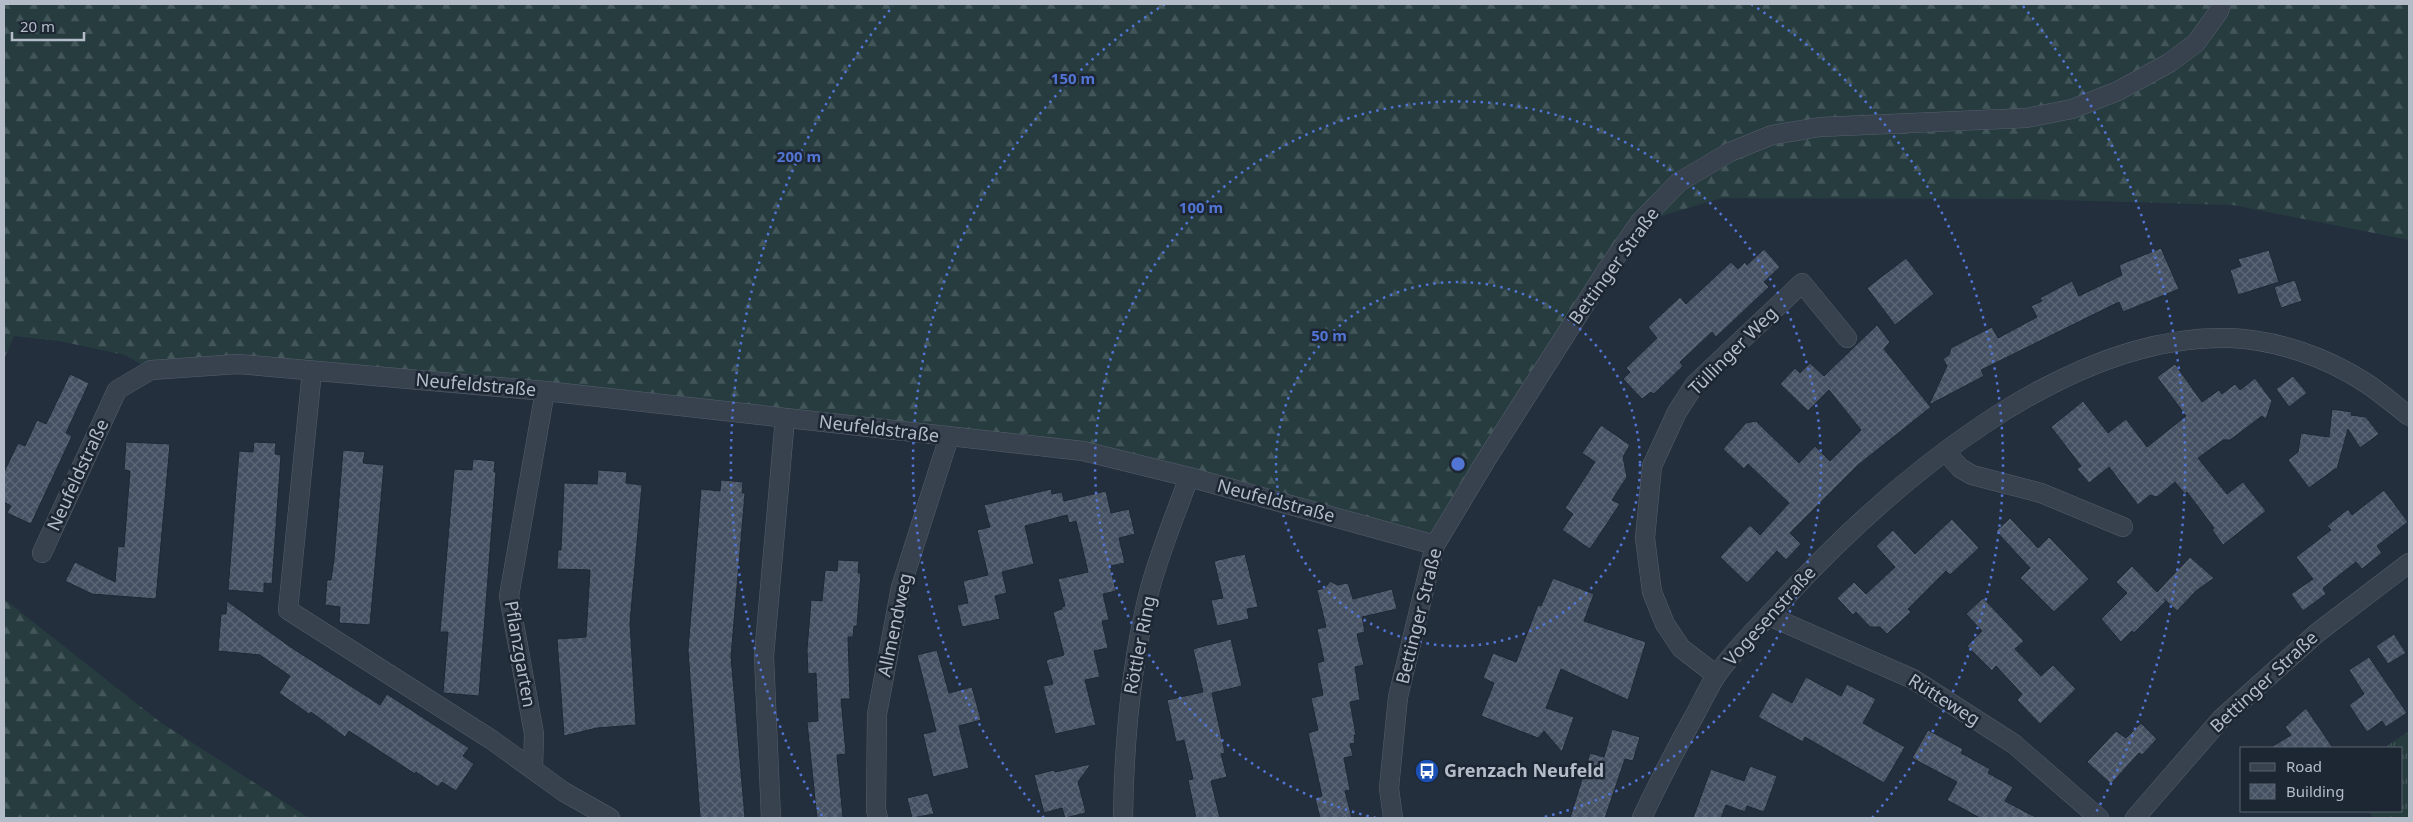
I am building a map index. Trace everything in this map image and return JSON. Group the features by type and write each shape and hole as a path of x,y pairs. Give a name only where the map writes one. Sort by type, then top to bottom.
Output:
{"street":[{"name":"Bettinger Straße","path":"1393,818 1389,788 1398,697 1435,545 1486,460 1606,271 1640,222 1679,182 1730,152 1772,135 1820,127 2026,118 2072,109 2118,91 2169,63 2196,43 2219,11 2221,4"},
{"name":"Tüllinger Weg","path":"1716,675 1681,648 1665,624 1652,592 1645,538 1652,466 1677,412 1695,384 1802,284 1847,338"},
{"name":"Vogesenstraße","path":"1642,818 1658,783 1716,675 1812,568 1874,508 1946,452 2024,398 2083,369 2173,341 2230,338 2282,345 2322,360 2366,383 2409,416"},
{"name":"Neufeldstraße","path":"42,553 117,390 151,370 238,364 545,391 1083,451 1189,477 1435,545"},
{"path":"312,371 288,610 533,768 564,792 610,818"},
{"name":"Pflanzgarten","path":"533,768 534,734 509,596 545,391"},
{"path":"771,818 764,656 785,418"},
{"name":"Allmendweg","path":"878,818 876,810 877,714 884,675 901,587 949,437"},
{"path":"1946,452 1960,468 1972,475 2041,493 2123,527"},
{"name":"Röttler Ring","path":"1123,818 1124,751 1132,666 1148,594 1189,477"},
{"name":"Bettinger Straße","path":"2135,818 2220,719 2317,632 2409,563"},
{"name":"Rütteweg","path":"1769,616 1913,679 2014,744 2099,818"}],"green space":[{"path":"4,4 2409,4 2409,240 2233,205 2023,199 1722,198 1641,222 1435,545 1083,451 238,364 151,370 125,355 59,341 14,336 4,359"},
{"path":"4,599 160,722 309,818 4,818"},
{"path":"2409,731 2409,818 2372,818 2370,812 2403,812 2403,747 2385,747"}],"building":[{"path":"2161,248 2179,289 2123,312 2119,302 1981,370 1984,376 1929,405 1947,366 1943,359 1949,355 1951,348 1992,327 1998,338 2037,317 2031,306 2042,301 2040,298 2072,281 2079,296 2122,275 2119,265"},
{"path":"1764,249 1780,267 1764,282 1769,287 1716,337 1712,332 1680,362 1683,366 1654,394 1651,392 1642,399 1623,379 1630,372 1626,368 1657,338 1648,327 1680,297 1686,304 1731,262 1738,269 1745,262 1747,265"},
{"path":"2269,250 2279,282 2238,295 2230,270 2241,266 2238,259"},
{"path":"1906,258 1934,294 1895,325 1867,288"},
{"path":"2295,280 2302,301 2281,308 2274,287"},
{"path":"1877,325 1890,342 1884,349 1931,407 1858,465 1790,533 1801,544 1786,560 1777,551 1747,583 1720,557 1750,525 1760,535 1789,503 1748,464 1744,469 1723,449 1746,423 1756,421 1799,463 1815,446 1830,461 1861,430 1829,390 1808,411 1780,384 1795,368 1800,373 1810,363 1824,376"},
{"path":"2175,364 2202,402 2219,390 2222,394 2235,384 2240,390 2255,378 2272,401 2266,419 2262,416 2230,440 2223,440 2198,458 2227,494 2243,482 2266,511 2223,545 2212,530 2214,528 2187,492 2185,494 2175,482 2157,497 2150,495 2138,505 2109,467 2089,483 2077,469 2081,466 2051,427 2083,401 2108,433 2126,419 2147,447 2186,416 2157,377"},
{"path":"70,374 89,383 66,433 72,436 31,524 7,513 11,506 4,502 4,472 18,443 25,446 37,420 46,424"},
{"path":"2293,376 2307,393 2289,407 2276,389"},
{"path":"2332,409 2352,412 2351,415 2366,417 2379,434 2360,448 2348,429 2337,469 2309,488 2288,460 2298,452 2301,433 2329,437"},
{"path":"1601,425 1630,445 1623,457 1627,477 1612,500 1620,504 1590,549 1562,530 1573,514 1565,508 1595,462 1582,453"},
{"path":"126,442 170,444 156,599 92,594 65,581 75,562 115,582 118,546 124,547 130,471 124,470"},
{"path":"254,442 276,443 275,454 281,455 272,584 264,583 264,593 228,590 239,451 253,452"},
{"path":"343,450 365,452 363,463 384,465 370,625 339,623 340,607 325,605 327,580 331,580 334,559"},
{"path":"473,459 495,461 494,472 496,472 479,696 443,693 448,632 440,632 454,469 472,470"},
{"path":"598,470 627,472 626,483 642,485 630,623 636,725 597,728 564,736 557,639 586,637 590,570 557,569 558,550 561,550 564,483 597,484"},
{"path":"721,480 743,482 742,493 745,493 731,657 745,818 700,818 688,650 701,489 720,491"},
{"path":"1051,489 1052,494 1062,492 1064,501 1106,491 1111,513 1129,509 1135,534 1119,538 1125,563 1110,566 1116,591 1103,594 1109,620 1102,621 1108,648 1094,651 1100,677 1085,680 1096,725 1055,734 1043,686 1053,684 1046,660 1064,655 1053,612 1065,606 1058,579 1088,572 1076,521 1069,523 1067,515 1025,526 1034,564 1002,572 1007,593 995,596 1000,619 962,627 957,605 968,603 963,581 988,575 977,530 990,527 984,505"},
{"path":"2384,490 2408,522 2377,546 2382,553 2362,569 2356,562 2323,588 2326,594 2303,611 2291,594 2313,579 2296,557 2331,530 2327,526 2348,509 2352,515"},
{"path":"2010,518 2038,548 2049,537 2089,579 2054,612 2020,578 2030,568 1996,531"},
{"path":"1952,519 1979,548 1950,575 1946,571 1908,609 1911,612 1887,634 1880,627 1870,627 1856,612 1853,615 1837,598 1854,582 1866,594 1895,567 1876,546 1893,530 1915,554"},
{"path":"1245,554 1258,607 1247,609 1249,619 1217,626 1211,600 1223,598 1214,561"},
{"path":"2190,557 2214,578 2196,591 2177,611 2164,599 2166,601 2134,633 2132,631 2121,642 2101,619 2127,593 2116,582 2132,566 2157,592"},
{"path":"838,560 859,561 858,573 861,573 857,626 854,626 853,637 848,637 850,699 841,699 846,754 837,755 843,818 817,818 807,722 818,721 816,673 808,674 807,650 811,600 822,601 825,570 837,571"},
{"path":"1553,578 1594,594 1584,621 1646,642 1628,700 1561,669 1546,708 1574,717 1562,752 1544,731 1538,738 1481,716 1494,683 1483,678 1493,653 1516,662 1538,605 1541,606"},
{"path":"1330,581 1337,585 1348,583 1353,599 1392,589 1397,609 1362,617 1365,632 1357,634 1364,665 1355,667 1360,700 1350,702 1356,735 1354,735 1355,743 1350,744 1353,756 1344,758 1350,790 1345,791 1352,818 1320,818 1315,798 1322,796 1308,733 1318,730 1311,698 1323,695 1317,663 1324,661 1317,629 1326,627 1317,590 1325,588"},
{"path":"1983,598 2024,641 2015,649 2041,676 2053,665 2076,689 2040,724 2017,700 2022,694 1996,666 1992,671 1967,646 1982,631 1966,614"},
{"path":"227,601 289,646 380,705 387,694 469,748 463,756 474,764 456,791 442,782 438,787 349,731 345,737 311,712 309,714 279,693 290,676 260,655 218,651 221,614 226,614"},
{"path":"2394,634 2406,653 2388,664 2376,646"},
{"path":"1231,639 1242,686 1212,693 1225,753 1221,754 1227,777 1211,781 1220,818 1196,818 1188,780 1193,779 1184,740 1176,742 1167,700 1203,692 1193,649"},
{"path":"937,650 949,693 972,687 981,720 959,726 969,768 933,777 923,734 936,731 917,655"},
{"path":"2369,657 2407,713 2386,727 2382,721 2367,732 2349,705 2364,694 2349,670"},
{"path":"1806,677 1841,696 1847,684 1876,699 1863,723 1905,747 1884,783 1805,737 1803,742 1758,717 1772,692 1792,703"},
{"path":"2306,708 2332,747 2272,747 2291,735 2285,727"},
{"path":"2141,723 2157,739 2142,755 2139,753 2111,784 2087,762 2116,731 2126,738"},
{"path":"1612,729 1640,737 1633,761 1625,759 1605,818 1570,818 1590,753 1604,757"},
{"path":"1928,730 1963,749 1961,753 1990,769 1988,773 2013,787 2005,801 2037,818 1980,818 1947,800 1957,782 1912,758"},
{"path":"1091,764 1078,782 1086,813 1065,818 1062,808 1044,813 1034,775"},
{"path":"1750,766 1777,776 1764,812 1747,806 1745,812 1726,805 1721,818 1693,818 1711,769 1744,781"},
{"path":"928,793 934,814 912,818 907,798"}],"place":[{"name":"Grenzach Neufeld","path":"1427,771"}]}
